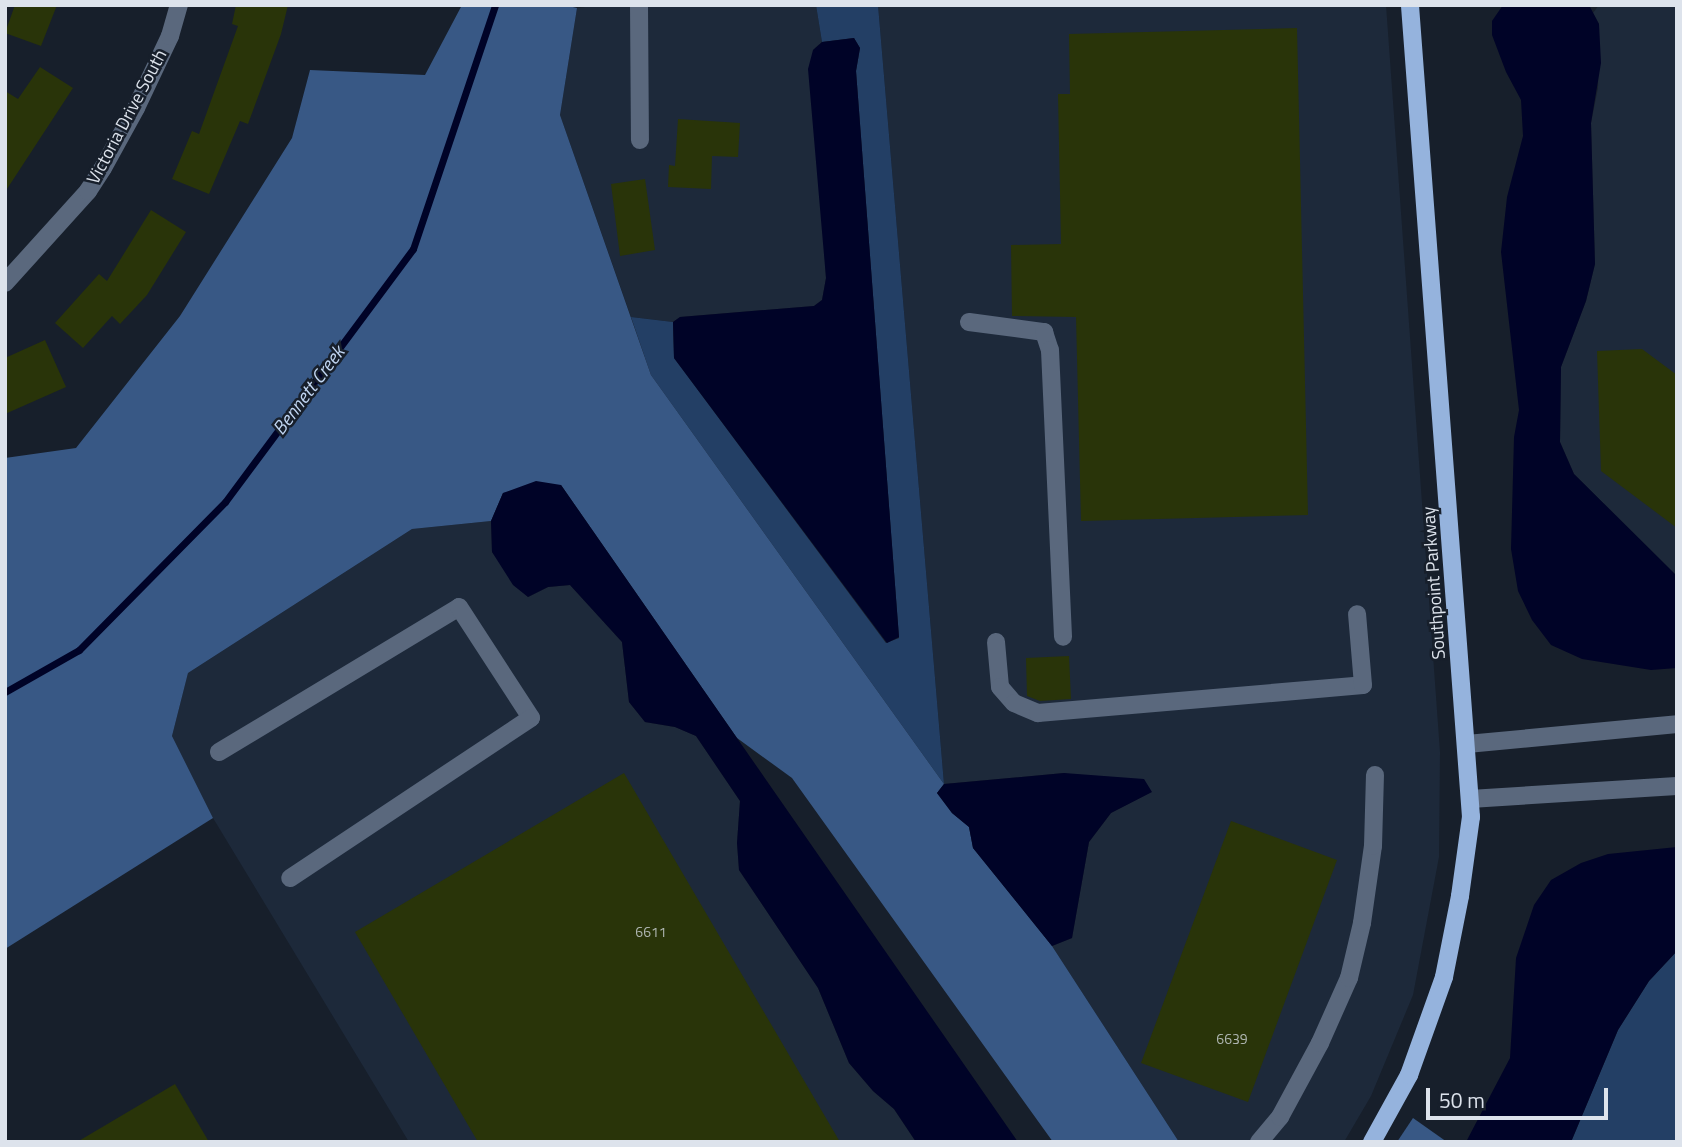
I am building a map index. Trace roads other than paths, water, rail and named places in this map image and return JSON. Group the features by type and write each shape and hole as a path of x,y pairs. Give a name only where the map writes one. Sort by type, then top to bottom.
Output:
{"main road":[{"name":"Southpoint Parkway","path":"1372,1142 1409,1075 1444,977 1466,853 1470,799 1410,5"}],"street":[{"name":"Victoria Drive South","path":"5,283 88,191 103,168 170,36 179,5"},
{"path":"639,5 640,140"},
{"path":"969,322 1044,332 1050,350 1063,637"},
{"path":"219,752 459,607 531,718 290,878"},
{"path":"996,642 1000,687 1014,703 1038,713 1363,685 1357,614"},
{"path":"1467,744 1677,723"},
{"path":"1259,1142 1280,1117 1320,1042 1349,978 1362,923 1373,846 1376,775"},
{"path":"1470,799 1677,786"}],"waterway":[{"name":"Bennett Creek","path":"5,692 79,650 225,502 413,249 495,5"}]}
